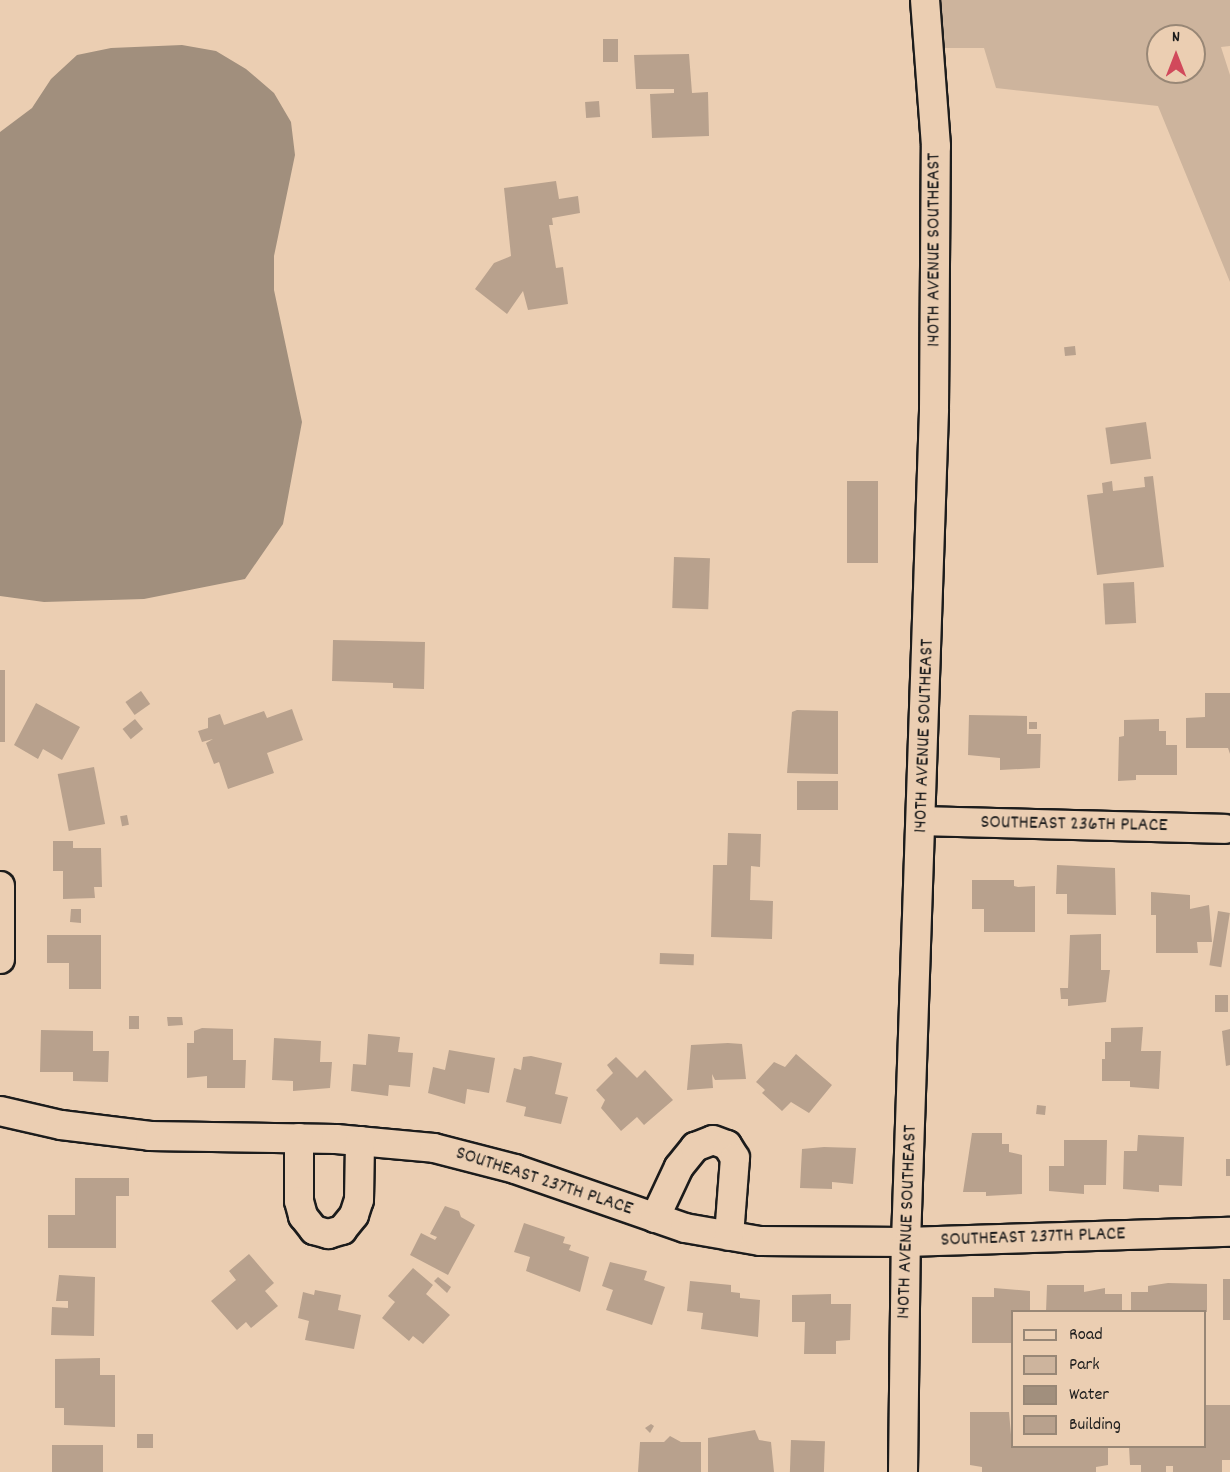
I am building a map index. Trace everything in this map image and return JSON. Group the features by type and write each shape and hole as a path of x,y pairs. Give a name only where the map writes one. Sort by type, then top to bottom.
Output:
{"street":[{"name":"140TH AVENUE SOUTHEAST","path":"903,1472 906,1242 923,821 936,157 925,0"},
{"name":"SOUTHEAST 236TH PLACE","path":"923,821 1225,829"},
{"path":"0,886 0,959"},
{"name":"SOUTHEAST 237TH PLACE","path":"0,1111 61,1125 150,1136 299,1138 434,1148 469,1157 656,1218 729,1236 760,1241 906,1242 1230,1232"},
{"path":"299,1138 299,1201 303,1216 314,1230 328,1234 342,1230 354,1215 359,1200 360,1141"},
{"name":"SOUTHEAST 237TH PLACE","path":"656,1218 679,1167 695,1146 713,1140 727,1145 735,1158 729,1236"}],"green space":[{"path":"939,0 1230,0 1230,46 1221,47 1230,75 1230,282 1158,106 996,88 984,48 941,48"}],"water":[{"path":"182,45 216,51 246,69 274,93 291,122 295,155 274,256 274,290 302,422 283,524 245,579 144,599 44,602 0,596 0,132 32,108 51,79 77,55 111,48"}],"building":[{"path":"603,39 618,39 618,62 603,62"},
{"path":"689,54 692,93 708,92 709,136 652,138 650,94 674,93 674,89 636,89 634,55"},
{"path":"599,101 600,117 586,118 585,102"},
{"path":"556,181 559,199 578,196 580,213 552,218 553,225 549,225 556,268 563,267 568,304 528,310 523,291 507,314 475,289 494,263 511,256 504,188"},
{"path":"1075,346 1076,355 1065,356 1064,347"},
{"path":"1146,422 1151,459 1111,464 1105,428"},
{"path":"1153,476 1164,567 1097,575 1087,495 1103,493 1102,483 1112,481 1113,491 1145,487 1144,477"},
{"path":"847,481 878,481 878,563 847,563"},
{"path":"674,557 710,558 708,609 672,608"},
{"path":"1134,582 1136,623 1105,625 1103,584"},
{"path":"333,640 425,642 424,689 393,688 393,683 332,681"},
{"path":"0,670 5,670 5,742 0,742"},
{"path":"141,691 150,704 135,715 125,702"},
{"path":"1205,693 1230,693 1230,754 1228,748 1186,748 1186,718 1205,717"},
{"path":"36,703 80,727 62,760 43,749 38,759 14,745"},
{"path":"292,709 303,740 267,753 274,773 228,789 219,762 214,764 206,743 213,739 202,742 198,731 208,728 208,718 220,714 224,725 264,711 267,718"},
{"path":"797,710 838,711 838,774 787,773 792,712"},
{"path":"969,715 1027,716 1027,734 1041,734 1040,768 1000,770 1000,758 968,755"},
{"path":"135,719 143,729 131,739 123,729"},
{"path":"1159,719 1159,731 1166,731 1166,745 1177,745 1177,775 1136,775 1136,780 1118,781 1119,737 1124,736 1124,720"},
{"path":"1029,722 1037,722 1037,729 1029,729"},
{"path":"94,767 105,824 69,831 58,774"},
{"path":"797,781 838,781 838,810 797,810"},
{"path":"127,815 129,825 122,826 120,816"},
{"path":"728,833 761,834 760,867 751,866 750,900 773,901 772,939 711,937 713,865 727,865"},
{"path":"53,841 73,841 73,848 101,848 102,887 94,887 95,898 63,899 63,871 53,871"},
{"path":"1057,865 1115,868 1116,915 1067,914 1067,894 1056,894"},
{"path":"972,880 1014,880 1014,886 1035,886 1035,932 984,932 984,909 972,909"},
{"path":"1151,892 1190,895 1190,909 1209,905 1212,942 1197,942 1198,953 1156,953 1156,915 1151,915"},
{"path":"71,909 81,909 81,923 70,922"},
{"path":"1218,911 1230,913 1221,967 1209,965"},
{"path":"1101,934 1101,970 1110,970 1106,1002 1068,1006 1068,999 1061,999 1060,988 1068,988 1070,935"},
{"path":"47,935 101,935 101,989 69,989 69,963 47,963"},
{"path":"660,953 694,954 694,965 660,964"},
{"path":"1215,995 1228,995 1228,1012 1215,1012"},
{"path":"129,1016 139,1016 139,1029 129,1029"},
{"path":"167,1017 182,1017 183,1025 168,1026"},
{"path":"1143,1027 1141,1051 1161,1051 1159,1089 1130,1087 1130,1081 1102,1081 1102,1059 1105,1059 1105,1042 1111,1042 1111,1028"},
{"path":"202,1028 233,1029 233,1060 246,1060 245,1088 207,1088 207,1076 187,1078 187,1043 194,1043 194,1031"},
{"path":"1230,1029 1230,1065 1226,1066 1222,1031"},
{"path":"41,1030 93,1031 93,1051 109,1051 108,1082 73,1081 73,1072 40,1072"},
{"path":"368,1034 400,1037 398,1052 413,1053 410,1087 389,1085 388,1096 351,1091 353,1064 366,1065"},
{"path":"274,1038 321,1041 320,1062 332,1062 330,1088 293,1091 293,1081 272,1080"},
{"path":"742,1044 746,1079 715,1080 712,1074 713,1088 687,1090 691,1045"},
{"path":"449,1050 495,1058 489,1093 467,1089 465,1104 428,1093 433,1067 445,1070"},
{"path":"796,1054 832,1085 809,1113 791,1102 782,1111 762,1093 765,1090 756,1082 774,1062 785,1067"},
{"path":"531,1056 562,1063 555,1094 568,1097 561,1124 524,1116 526,1107 506,1102 514,1068 521,1070 523,1057"},
{"path":"616,1057 637,1078 645,1070 673,1100 644,1125 637,1117 621,1131 601,1108 605,1100 596,1090 613,1073 607,1065"},
{"path":"1037,1105 1046,1106 1045,1115 1036,1114"},
{"path":"972,1133 1002,1133 1002,1144 1009,1144 1009,1152 1022,1155 1022,1194 986,1196 986,1192 963,1192"},
{"path":"1138,1135 1184,1137 1182,1186 1159,1185 1159,1192 1123,1189 1124,1151 1137,1151"},
{"path":"1064,1140 1107,1140 1106,1185 1084,1185 1084,1194 1049,1191 1049,1166 1064,1166"},
{"path":"856,1148 853,1184 832,1182 832,1189 800,1188 802,1149"},
{"path":"1226,1159 1230,1159 1230,1176 1226,1176"},
{"path":"75,1178 129,1178 129,1196 116,1196 116,1248 48,1248 48,1215 75,1215"},
{"path":"445,1206 459,1211 461,1217 475,1225 448,1275 410,1255 421,1233 435,1240 437,1237 430,1234"},
{"path":"524,1223 565,1237 563,1243 571,1245 569,1250 589,1257 580,1292 526,1271 530,1257 514,1252"},
{"path":"249,1254 274,1283 265,1291 278,1306 251,1328 246,1322 237,1330 211,1301 236,1280 229,1271"},
{"path":"610,1262 647,1271 644,1280 665,1287 652,1325 606,1310 613,1290 602,1286"},
{"path":"413,1268 433,1285 426,1294 450,1315 423,1344 413,1336 409,1341 382,1318 395,1302 388,1296"},
{"path":"59,1275 95,1277 94,1336 51,1335 52,1307 68,1308 68,1301 56,1301"},
{"path":"438,1277 451,1287 447,1293 434,1281"},
{"path":"1223,1279 1230,1279 1230,1320 1223,1320"},
{"path":"690,1281 731,1285 731,1292 740,1293 740,1298 760,1300 758,1337 701,1329 703,1313 687,1311"},
{"path":"1168,1283 1207,1284 1207,1312 1206,1310 1131,1310 1131,1292 1148,1292 1148,1286"},
{"path":"1047,1285 1084,1285 1084,1292 1105,1288 1105,1294 1122,1294 1122,1310 1046,1310"},
{"path":"994,1288 1030,1291 1030,1310 1011,1310 1011,1343 972,1343 972,1297 994,1297"},
{"path":"315,1290 341,1295 338,1310 361,1315 354,1349 305,1340 309,1321 298,1318 303,1292 314,1295"},
{"path":"831,1294 831,1304 851,1304 850,1340 836,1341 836,1354 804,1354 805,1322 792,1322 792,1295"},
{"path":"100,1358 100,1375 115,1375 115,1427 64,1425 64,1408 55,1408 55,1359"},
{"path":"1206,1405 1230,1405 1230,1460 1222,1460 1222,1472 1173,1472 1173,1466 1166,1466 1166,1472 1141,1472 1141,1465 1130,1465 1129,1448 1206,1448"},
{"path":"970,1412 1009,1412 1011,1448 1108,1448 1108,1465 1096,1467 1096,1472 982,1472 982,1467 970,1465"},
{"path":"651,1424 654,1426 650,1433 645,1428"},
{"path":"755,1430 759,1440 771,1442 774,1472 708,1472 708,1438"},
{"path":"137,1434 153,1434 153,1448 137,1448"},
{"path":"670,1436 681,1442 701,1442 701,1472 638,1472 640,1442 664,1442"},
{"path":"791,1440 825,1441 824,1472 790,1472"},
{"path":"52,1445 103,1445 103,1472 52,1472"}]}
